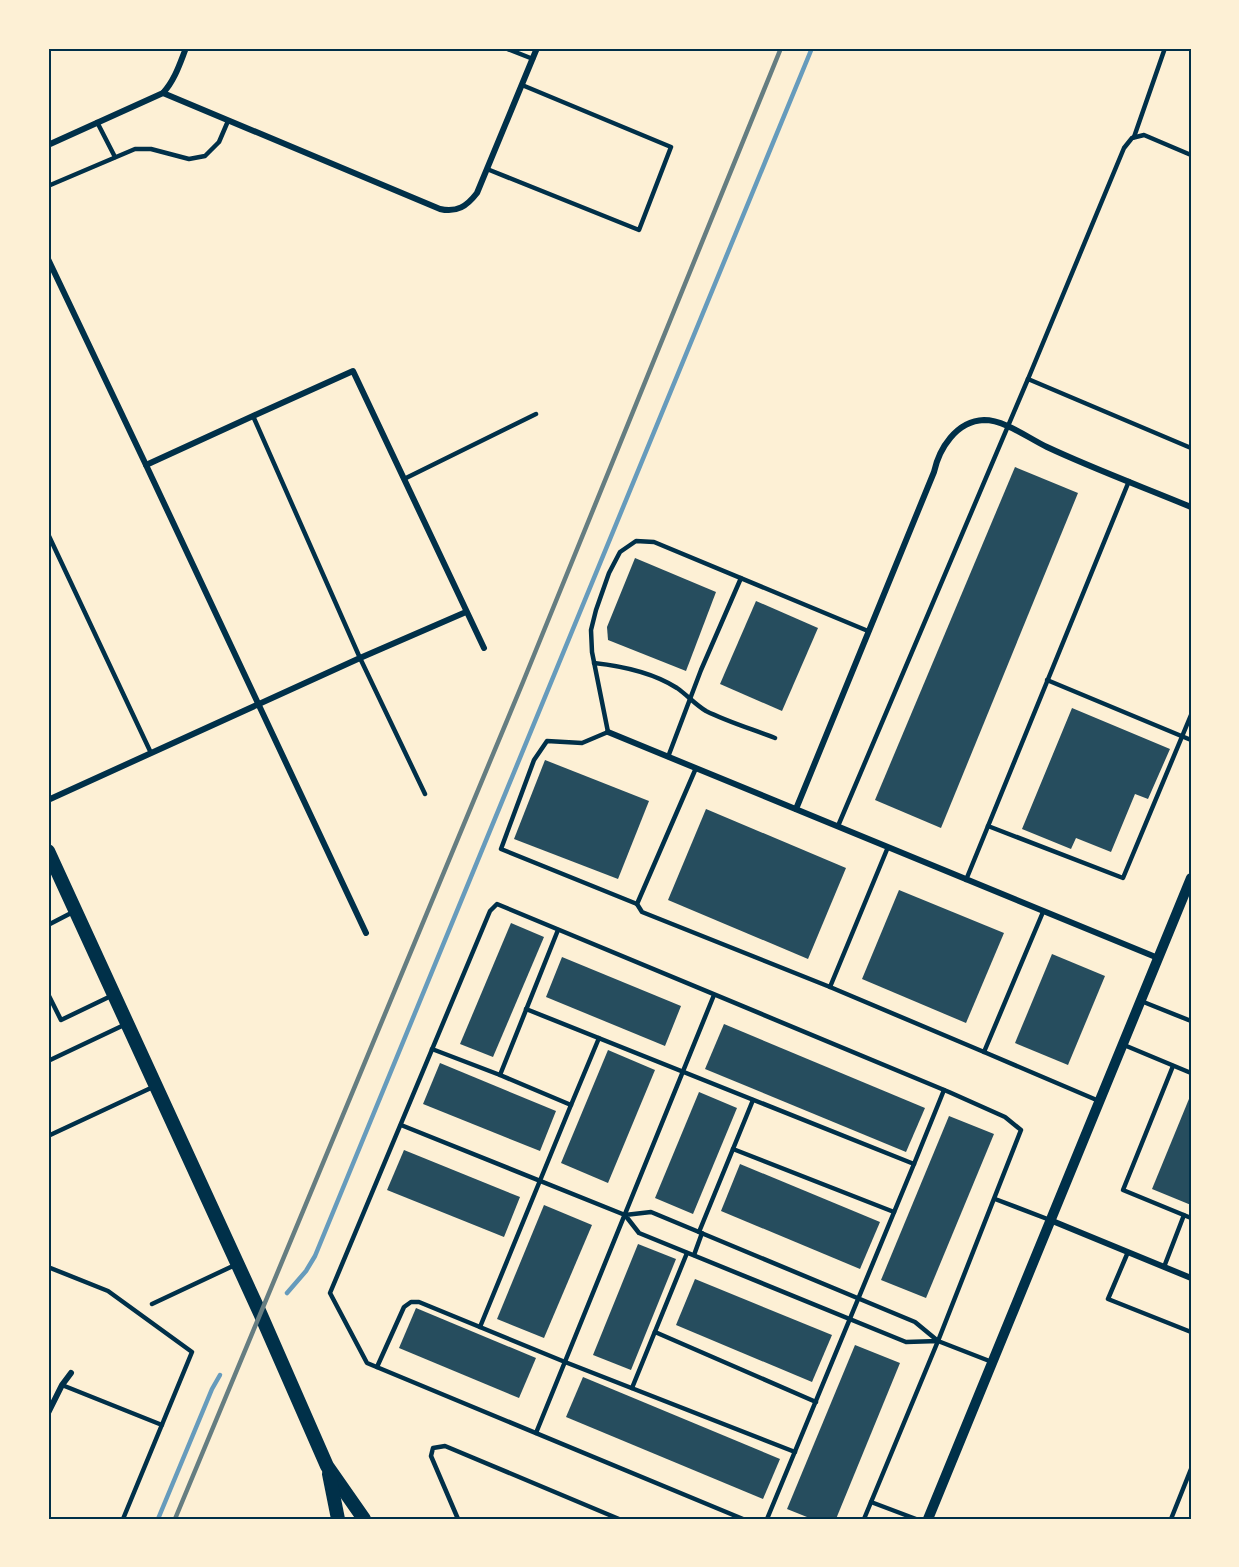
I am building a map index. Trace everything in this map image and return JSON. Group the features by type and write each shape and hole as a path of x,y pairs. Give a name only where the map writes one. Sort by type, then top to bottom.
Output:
{"main road":[{"path":"48,851 327,1466 364,1519"},
{"path":"327,1466 338,1519"}],"street":[{"path":"48,145 163,93 173,80 186,48"},
{"path":"163,93 448,211 468,204 477,193 537,48"},
{"path":"48,260 366,933"},
{"path":"146,465 353,371 484,648"},
{"path":"796,809 943,447 965,426 984,420 1001,423 1048,448 1191,507"},
{"path":"48,800 466,612"},
{"path":"608,732 1158,958"},
{"path":"928,1519 1191,878"},
{"path":"1050,1220 1191,1278"},
{"path":"48,1413 62,1385 71,1373"}],"lane":[{"path":"505,48 533,59"},
{"path":"837,826 1124,148 1134,137 1166,48"},
{"path":"487,169 639,230 672,147 522,85"},
{"path":"48,186 135,149 151,149 189,159 205,156 219,142 228,121"},
{"path":"97,122 115,157"},
{"path":"1134,137 1144,135 1191,155"},
{"path":"1028,379 1191,448"},
{"path":"404,479 536,414"},
{"path":"253,416 360,658 424,794"},
{"path":"966,880 1128,481"},
{"path":"48,534 151,753"},
{"path":"868,631 654,542 636,541 620,552 609,573 591,630 592,652 608,732 582,743 547,741 534,760 501,849 637,904 642,912 830,987 1099,1101"},
{"path":"668,757 741,578"},
{"path":"594,663 645,673 674,687 703,709 775,738"},
{"path":"1047,680 1191,740"},
{"path":"988,826 1123,878 1191,715"},
{"path":"637,904 696,768"},
{"path":"830,987 888,847"},
{"path":"743,1519 367,1363 330,1293 490,911 497,904 944,1090 1005,1117 1021,1131 938,1341 864,1519"},
{"path":"48,925 75,911"},
{"path":"984,1052 1043,912"},
{"path":"500,1075 558,930"},
{"path":"48,994 61,1020 114,995"},
{"path":"536,1433 714,995"},
{"path":"1141,1000 1191,1021"},
{"path":"526,1009 914,1164"},
{"path":"48,1061 127,1023"},
{"path":"480,1327 599,1038"},
{"path":"1122,1045 1191,1073"},
{"path":"432,1049 571,1105"},
{"path":"1173,1066 1123,1190 1191,1218"},
{"path":"48,1136 156,1086"},
{"path":"767,1519 944,1090"},
{"path":"694,1255 700,1233 753,1100"},
{"path":"401,1125 625,1215 651,1212 915,1322 938,1341 992,1362"},
{"path":"733,1149 894,1212"},
{"path":"995,1199 1050,1220"},
{"path":"625,1215 639,1233 850,1320 906,1342 938,1341"},
{"path":"1164,1267 1184,1215"},
{"path":"632,1389 687,1252"},
{"path":"1128,1252 1108,1299 1191,1332"},
{"path":"152,1304 237,1264"},
{"path":"48,1267 108,1291 192,1352 123,1519"},
{"path":"377,1367 404,1306 411,1302 419,1302 632,1389 795,1452"},
{"path":"655,1332 816,1402"},
{"path":"62,1385 162,1425"},
{"path":"458,1519 431,1456 433,1448 445,1446 619,1519"},
{"path":"1180,1519 1172,1517 1191,1470"},
{"path":"870,1502 916,1519"}],"building":[{"path":"1015,467 1078,493 941,828 875,800"},
{"path":"635,558 716,592 686,671 608,640 607,627"},
{"path":"756,601 818,628 782,711 720,684"},
{"path":"1072,708 1170,749 1148,799 1135,794 1111,852 1076,838 1071,849 1022,829"},
{"path":"545,760 649,801 618,879 514,839"},
{"path":"706,809 846,868 808,959 668,900"},
{"path":"899,890 1004,933 966,1023 862,979"},
{"path":"511,923 544,937 493,1057 460,1044"},
{"path":"1052,954 1105,976 1068,1065 1015,1043"},
{"path":"562,957 681,1006 665,1046 546,997"},
{"path":"724,1024 925,1108 906,1152 705,1069"},
{"path":"608,1050 655,1070 608,1183 561,1163"},
{"path":"440,1063 556,1111 540,1151 423,1104"},
{"path":"699,1092 737,1108 693,1214 655,1198"},
{"path":"1191,1094 1191,1205 1152,1189"},
{"path":"949,1116 994,1134 926,1298 881,1280"},
{"path":"404,1150 520,1197 504,1237 387,1190"},
{"path":"740,1164 880,1222 860,1269 721,1211"},
{"path":"544,1205 592,1225 544,1338 497,1319"},
{"path":"638,1244 676,1259 631,1370 593,1355"},
{"path":"695,1279 832,1335 812,1382 676,1325"},
{"path":"416,1308 536,1358 519,1398 399,1348"},
{"path":"855,1345 900,1363 836,1519 812,1519 787,1509"},
{"path":"583,1377 780,1459 763,1499 566,1417"}],"waterway":[{"path":"287,1293 306,1271 315,1256 812,48"},
{"path":"158,1519 212,1389 220,1375"}],"railway":[{"path":"175,1519 523,682 781,48"}]}
